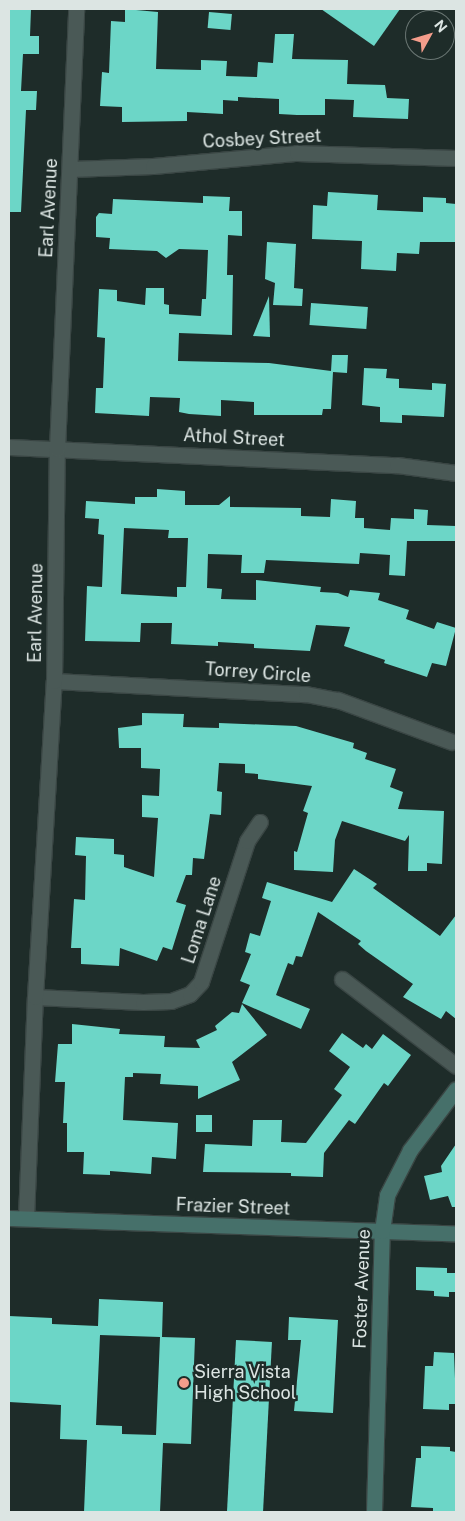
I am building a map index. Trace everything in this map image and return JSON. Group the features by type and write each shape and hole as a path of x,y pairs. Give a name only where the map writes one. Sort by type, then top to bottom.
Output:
{"street":[{"name":"Earl Avenue","path":"26,1218 34,997 54,682 57,449 76,9"},
{"name":"Cosbey Street","path":"70,169 152,166 297,153 456,158"},
{"name":"Athol Street","path":"9,447 398,465 456,473"},
{"name":"Torrey Circle","path":"54,682 306,694 338,700 452,742"},
{"name":"Loma Lane","path":"34,997 143,1002 171,1001 190,994 201,982 247,841 260,822"},
{"path":"342,980 456,1066"},
{"name":"Foster Avenue","path":"374,1512 382,1232 387,1195 410,1150 456,1089"},
{"name":"Frazier Street","path":"9,1218 456,1234"}],"building":[{"path":"9,9 31,9 30,36 39,36 39,54 23,54 21,91 37,91 36,110 26,110 21,212 9,212"},
{"path":"125,9 158,12 156,69 201,70 201,60 227,61 226,76 257,77 258,62 273,63 275,34 294,34 292,59 348,60 347,84 385,85 387,98 409,99 408,119 353,117 354,100 325,99 325,115 297,115 279,114 279,99 238,97 238,101 223,100 223,114 187,112 187,121 122,122 122,107 100,106 102,72 109,73 111,21 125,22"},
{"path":"321,9 400,9 374,46"},
{"path":"209,12 232,14 231,30 208,28"},
{"path":"328,192 378,195 377,210 423,212 423,197 446,198 446,203 456,204 456,242 420,242 419,254 397,253 396,271 361,269 362,241 312,239 313,205 327,206"},
{"path":"203,196 230,197 229,211 242,211 242,236 228,235 227,275 233,275 232,335 179,333 178,361 269,363 331,371 332,355 348,355 347,373 333,372 331,409 323,409 322,415 254,415 254,402 221,400 221,416 189,414 179,412 180,398 150,397 149,416 95,413 96,388 103,388 105,338 97,337 99,289 117,290 117,301 145,305 146,288 164,288 164,304 169,305 169,314 201,316 202,299 206,299 208,250 179,249 166,258 157,251 109,249 110,238 96,237 96,217 99,213 112,214 113,199 203,203"},
{"path":"267,242 296,244 294,288 303,289 302,306 273,305 275,283 265,279"},
{"path":"269,296 270,337 253,336"},
{"path":"311,303 368,307 366,329 309,325"},
{"path":"364,368 387,369 386,378 399,379 399,388 432,390 432,383 446,384 444,417 402,415 402,423 380,422 380,407 362,405"},
{"path":"157,489 185,491 185,505 219,505 230,496 230,507 301,508 301,516 330,517 331,499 356,501 355,518 364,518 364,528 390,530 391,518 414,519 414,509 428,510 427,525 456,526 456,541 407,541 405,576 389,575 390,555 360,553 359,564 266,560 264,573 241,573 242,555 208,554 207,588 222,589 221,599 256,600 256,580 321,587 320,592 338,593 348,597 350,590 380,593 378,600 409,610 406,619 434,629 437,622 456,628 446,666 432,663 427,677 384,663 385,660 344,646 350,627 316,625 310,651 254,648 254,644 218,642 218,646 171,644 172,623 141,623 140,642 85,641 87,586 102,587 104,535 98,534 99,519 85,518 86,501 135,504 135,497 157,497","holes":["124,528 169,530 168,538 188,538 186,587 177,587 177,597 121,594"]},
{"path":"142,713 184,714 183,727 219,728 219,723 296,726 354,743 353,748 367,753 365,759 396,769 390,787 403,792 398,809 444,811 442,864 427,863 427,871 408,871 409,835 405,841 342,821 335,840 333,872 294,870 294,851 297,852 308,813 303,811 312,786 258,779 258,774 245,773 245,764 219,763 217,791 222,792 221,815 210,814 204,859 193,858 192,875 186,875 176,902 186,905 172,950 163,947 157,961 120,948 119,966 81,964 81,948 71,948 74,899 85,900 86,856 75,855 76,837 114,839 114,854 124,855 124,867 154,877 158,818 142,817 142,795 159,796 160,769 141,768 141,748 119,748 118,728 142,725"},
{"path":"354,869 377,884 373,888 440,936 456,915 456,1019 446,1011 441,1019 403,997 413,984 366,951 358,944 361,941 318,912 302,957 296,956 293,965 288,963 276,995 310,1009 301,1029 242,1003 250,985 240,981 251,954 245,952 250,933 260,936 271,901 262,898 267,882 332,902"},
{"path":"242,1004 267,1035 232,1062 240,1080 198,1099 198,1086 160,1084 161,1074 133,1073 133,1077 125,1077 123,1120 178,1123 176,1159 152,1157 151,1174 110,1171 110,1175 83,1174 84,1152 67,1152 67,1123 63,1123 65,1082 55,1082 58,1044 72,1044 72,1024 120,1029 119,1034 165,1036 164,1047 200,1048 196,1040 217,1030 215,1026 232,1012 239,1013"},
{"path":"342,1033 363,1048 366,1044 372,1049 383,1034 411,1055 388,1086 384,1083 355,1124 349,1120 324,1153 323,1177 291,1176 291,1173 203,1172 205,1144 252,1146 253,1120 282,1120 281,1142 306,1143 342,1095 334,1089 350,1067 329,1051"},
{"path":"196,1115 212,1115 212,1132 196,1132"},
{"path":"456,1144 456,1207 452,1207 448,1196 430,1200 424,1176 442,1172 441,1166"},
{"path":"416,1267 447,1268 447,1273 456,1273 456,1292 449,1292 449,1297 434,1296 434,1291 416,1290"},
{"path":"99,1299 163,1302 162,1337 195,1338 191,1444 163,1443 160,1512 84,1512 87,1440 60,1439 61,1405 9,1402 9,1316 52,1318 52,1324 98,1326","holes":["100,1335 160,1337 156,1435 122,1434 122,1426 96,1425"]},
{"path":"289,1317 338,1320 333,1413 294,1411 301,1340 288,1340"},
{"path":"236,1340 272,1342 263,1512 227,1512"},
{"path":"434,1352 454,1353 456,1404 449,1404 449,1410 423,1409 425,1366 433,1366"},
{"path":"421,1446 450,1447 450,1451 456,1452 456,1512 433,1512 433,1508 411,1507 416,1458 421,1458"}],"place":[{"name":"Sierra Vista High School","path":"184,1383"}]}
